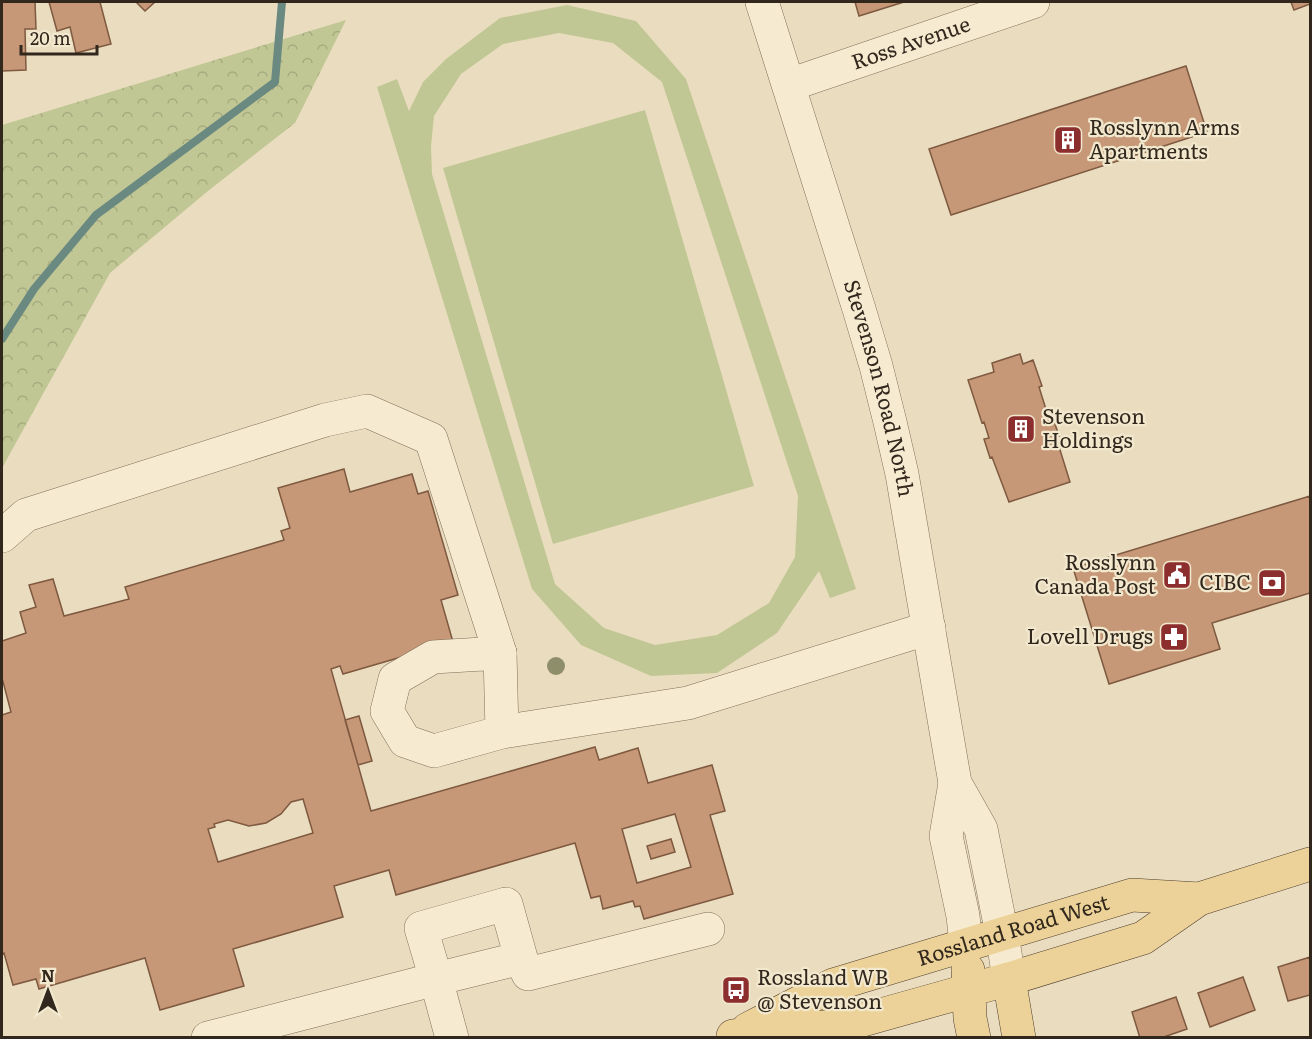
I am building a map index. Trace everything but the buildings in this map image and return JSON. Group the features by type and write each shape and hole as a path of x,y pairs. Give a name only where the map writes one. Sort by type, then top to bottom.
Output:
{"main road":[{"name":"Rossland Road West","path":"731,1037 845,1025 1009,980 1143,938 1199,899 1311,864"},
{"name":"Rossland Road West","path":"731,1037 832,985 1132,895 1199,899"},
{"name":"Stevenson Road North","path":"966,944 970,1018 974,1038"},
{"name":"Stevenson Road North","path":"1009,980 1019,1038"}],"street":[{"name":"Stevenson Road North","path":"762,2 876,366 902,474 955,783 946,836 963,916 966,944"},
{"name":"Ross Avenue","path":"789,85 1033,2"},
{"path":"2,536 26,515 325,420 367,411 431,439 500,653 502,732"},
{"path":"500,653 433,657 395,679 387,711 405,741 434,751 502,732 688,703 929,628"},
{"name":"Stevenson Road North","path":"955,783 981,829 1009,980"},
{"path":"452,1038 421,928 506,904 521,958 528,974 708,929"},
{"path":"208,1038 521,958"}],"green space":[{"path":"567,5 636,21 686,79 856,589 830,598 819,571 777,633 717,673 651,676 581,645 532,589 377,87 397,79 409,111 423,82 446,59 500,18","holes":["559,33 613,43 662,82 798,496 795,557 769,603 717,635 655,645 604,628 555,584 432,174 431,146 434,116 461,74 503,44"]},
{"path":"346,20 295,123 208,191 110,273 2,468 2,125"},
{"path":"645,110 754,486 553,544 443,168"}],"waterway":[{"path":"2,339 34,289 96,215 275,82 282,2"}],"place":[{"name":"Rosslynn Arms Apartments","path":"1068,140"},
{"name":"Stevenson Holdings","path":"1021,429"},
{"name":"Rosslynn Canada Post","path":"1177,575"},
{"name":"CIBC","path":"1272,583"},
{"name":"Lovell Drugs","path":"1174,637"},
{"name":"Rossland WB @ Stevenson","path":"736,990"}]}
